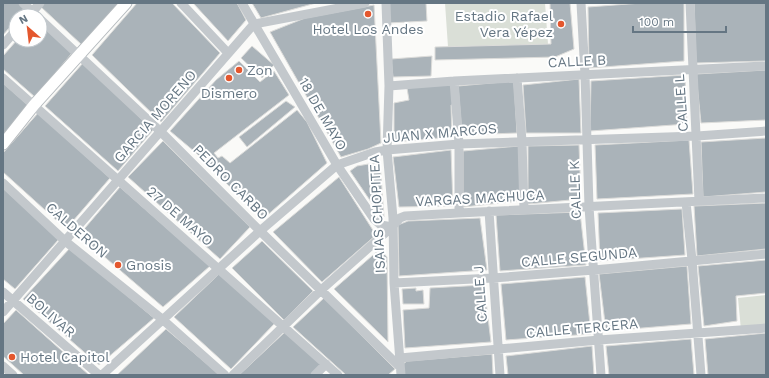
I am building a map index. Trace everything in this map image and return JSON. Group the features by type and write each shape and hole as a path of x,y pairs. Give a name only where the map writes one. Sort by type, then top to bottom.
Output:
{"main road":[{"path":"3,144 34,105 126,3"}],"street":[{"path":"181,3 228,53"},
{"name":"18 DE MAYO","path":"242,3 337,165 374,219 381,225 392,227"},
{"path":"254,24 366,3"},
{"name":"ISAIAS CHOPITEA","path":"386,3 389,86 387,150 400,370"},
{"name":"CALLE K","path":"581,3 589,207 601,375"},
{"name":"CALLE L","path":"690,3 699,201"},
{"name":"GARCIA MORENO","path":"3,312 254,24"},
{"name":"PEDRO CARBO","path":"48,26 160,131 400,370"},
{"name":"CALLE B","path":"389,86 454,81 766,66"},
{"name":"27 DE MAYO","path":"3,78 338,375"},
{"path":"517,78 522,141 524,210"},
{"path":"454,81 459,144 459,212"},
{"name":"JUAN X MARCOS","path":"102,375 260,231 337,165 375,152 459,144 697,136 766,131"},
{"name":"CALDERON","path":"3,183 65,240 162,319 225,375"},
{"name":"VARGAS MACHUCA","path":"233,375 320,291 392,227 400,218 405,216 459,212 766,198"},
{"path":"686,202 701,375"},
{"name":"CALLE J","path":"489,211 500,375"},
{"name":"CALLE SEGUNDA","path":"394,282 493,278 766,254"},
{"name":"BOLIVAR","path":"3,292 99,375"},
{"name":"CALLE TERCERA","path":"400,370 498,350 599,340 766,328"},
{"path":"315,375 326,364"},
{"path":"3,366 13,375"}],"shaded area":[{"path":"445,3 545,3 548,44 448,47"},
{"path":"766,295 766,328 741,330 738,298"}],"building":[{"path":"3,3 20,3 26,8 8,8 8,29 3,35"},
{"path":"45,3 119,3 82,45 48,13 48,8 41,7"},
{"path":"137,3 172,3 220,53 161,122 92,55"},
{"path":"193,3 237,3 246,20 228,41"},
{"path":"252,3 316,3 261,18"},
{"path":"388,3 426,3 427,21 388,23"},
{"name":"Estadio Rafael Vera Yépez","path":"550,3 570,3 574,49 555,57 435,60 435,47 551,44"},
{"path":"642,3 684,3 684,61 589,68 588,7"},
{"path":"694,3 766,3 766,61 696,63"},
{"path":"374,5 381,143 368,149 341,157 270,32 305,18"},
{"path":"48,30 72,53 35,97 3,69 3,56 10,48 48,48"},
{"path":"252,46 274,65 262,78 241,58"},
{"path":"432,56 431,76 393,77 391,59"},
{"path":"239,61 260,82 274,71 289,95 214,153 218,158 222,156 230,163 297,110 307,122 327,163 264,218 247,204 195,152 170,131 216,80"},
{"path":"83,63 153,130 118,171 45,106"},
{"path":"766,70 766,120 701,123 696,74"},
{"path":"685,75 687,124 590,131 591,81"},
{"path":"579,79 581,133 526,133 523,85"},
{"path":"514,81 517,133 462,135 458,86"},
{"path":"3,83 28,105 3,135"},
{"path":"452,84 452,137 394,142 394,103 409,100 407,88"},
{"path":"286,101 295,107 247,147 239,137"},
{"path":"38,113 110,178 66,229 3,172 3,153"},
{"path":"766,138 766,192 703,197 701,142"},
{"path":"689,140 693,194 597,199 595,145"},
{"path":"163,141 250,227 220,259 128,177"},
{"path":"579,145 581,199 528,204 528,146"},
{"path":"519,146 520,201 463,207 463,151"},
{"path":"451,150 453,206 399,207 393,157"},
{"path":"380,162 384,217 382,218 350,171 357,166"},
{"path":"339,177 376,235 322,282 273,232"},
{"path":"120,187 210,266 163,307 79,235"},
{"path":"3,188 59,239 15,289 3,279"},
{"path":"766,203 766,249 697,256 694,206"},
{"path":"682,209 685,255 600,261 598,213"},
{"path":"580,212 586,265 500,271 496,215"},
{"path":"480,218 487,270 399,276 398,225 408,221"},
{"path":"262,241 313,291 284,320 232,268"},
{"path":"70,248 154,318 99,365 23,299"},
{"path":"380,249 387,257 388,342 334,289"},
{"path":"766,260 766,293 736,296 737,321 704,326 698,266"},
{"path":"687,266 691,324 606,331 599,274"},
{"path":"219,274 275,323 231,369 174,317"},
{"path":"585,277 591,334 506,340 501,284"},
{"path":"484,285 491,342 405,348 403,310 429,308 430,288"},
{"path":"416,288 416,291 423,290 424,304 403,304 402,289"},
{"path":"324,298 395,369 388,375 346,375 293,327"},
{"path":"16,310 89,375 24,375 3,356 3,324"},
{"path":"166,329 220,375 117,375"},
{"path":"286,331 323,363 311,375 239,375"},
{"path":"766,333 766,375 708,375 705,339"},
{"path":"691,339 694,375 609,375 606,346"},
{"path":"592,346 594,375 508,375 506,356"},
{"path":"492,354 493,375 404,375 403,364 407,361"}],"place":[{"name":"Hotel Los Andes","path":"368,14"},
{"name":"Estadio Rafael Vera Yépez","path":"561,24"},
{"name":"Zon","path":"239,70"},
{"name":"Dismero","path":"229,78"},
{"name":"Gnosis","path":"118,265"},
{"name":"Hotel Capitol","path":"12,357"}]}
